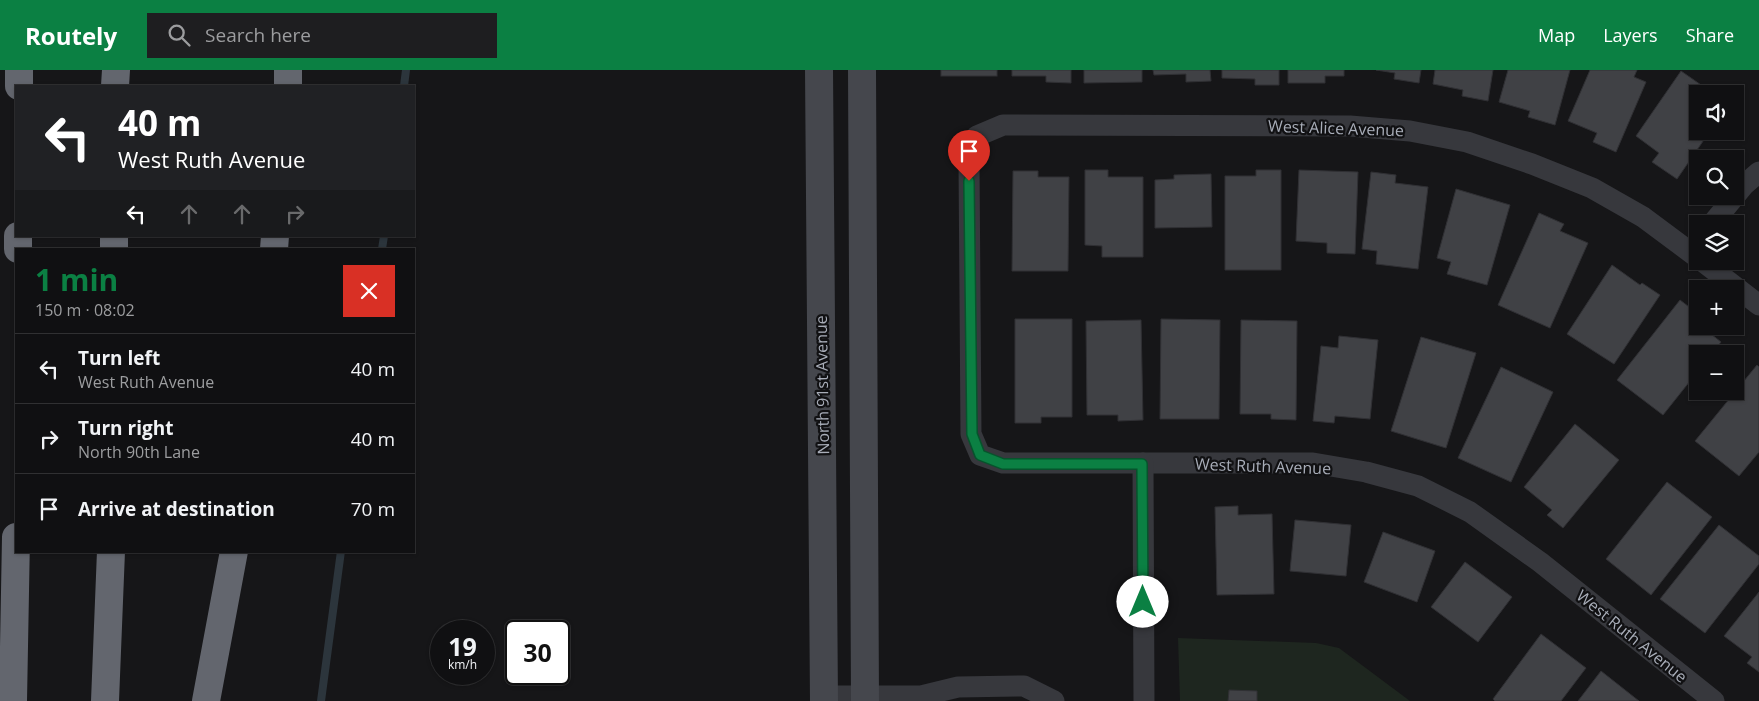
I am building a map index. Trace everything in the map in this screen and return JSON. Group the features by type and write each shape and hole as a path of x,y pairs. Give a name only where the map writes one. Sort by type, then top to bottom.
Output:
{"highway":[{"path":"19,70 19,85"},
{"path":"116,70 116,85"},
{"path":"288,70 288,85"},
{"path":"13,701 16,553"},
{"path":"105,701 111,553"},
{"path":"206,701 234,553"}],"main road":[{"name":"North 91st Avenue","path":"819,70 824,699"},
{"path":"862,70 865,698"}],"street":[{"name":"West Alice Avenue","path":"980,455 972,434 969,162 977,136 1003,125 1350,126 1410,130 1467,142 1532,164 1592,188 1643,217 1689,248"},
{"path":"1719,215 1744,185 1759,172"},
{"name":"West Alice Avenue","path":"1717,270 1759,306"},
{"name":"West Ruth Avenue","path":"980,455 1003,464 1312,464 1366,472 1418,486 1470,512 1540,562 1714,701"},
{"path":"1142,464 1144,701"},
{"path":"824,699 921,696 958,687 1024,686 1054,701"}],"shaded area":[{"path":"1178,638 1316,643 1339,648 1410,701 1180,701"}],"building":[{"path":"941,70 997,70 997,76 941,76"},
{"path":"1012,70 1071,70 1071,83 1046,82 1046,76 1012,76"},
{"path":"1084,70 1142,70 1142,82 1084,83"},
{"path":"1153,70 1210,70 1211,81 1186,82 1186,74 1154,75"},
{"path":"1222,70 1279,70 1279,85 1255,85 1255,79 1222,78"},
{"path":"1288,70 1344,70 1344,76 1325,76 1325,83 1288,83"},
{"path":"1376,70 1421,70 1419,83 1394,79 1395,73"},
{"path":"1435,70 1493,70 1488,101 1462,96 1463,90 1433,84"},
{"path":"1508,70 1570,70 1555,125 1528,117 1530,111 1499,102"},
{"path":"1590,70 1637,70 1634,77 1646,82 1616,152 1593,142 1597,133 1568,121"},
{"path":"1681,71 1701,85 1689,85 1689,140 1704,140 1697,150 1689,150 1689,162 1677,179 1652,162 1659,153 1636,136"},
{"path":"1085,170 1108,170 1108,177 1143,177 1143,257 1102,257 1102,246 1085,245"},
{"path":"1256,170 1281,170 1281,270 1225,270 1225,176 1256,176"},
{"path":"1299,170 1358,172 1355,254 1327,253 1327,243 1296,241"},
{"path":"1013,171 1038,171 1038,177 1069,177 1068,271 1012,271"},
{"path":"1371,172 1396,175 1395,183 1428,187 1418,269 1376,264 1377,251 1362,249"},
{"path":"1211,174 1212,227 1155,228 1155,180 1174,179 1174,175"},
{"path":"1456,189 1510,205 1487,285 1447,274 1451,262 1437,258"},
{"path":"1539,213 1564,224 1560,231 1588,243 1550,328 1498,305"},
{"path":"1612,265 1640,285 1642,283 1660,295 1614,364 1567,334"},
{"path":"1680,300 1689,307 1689,335 1712,335 1721,342 1718,345 1689,345 1689,382 1663,415 1617,380"},
{"path":"1015,319 1072,319 1072,417 1041,417 1041,423 1015,423"},
{"path":"1161,319 1220,320 1219,419 1160,419"},
{"path":"1141,320 1143,420 1118,421 1118,415 1087,415 1086,321"},
{"path":"1241,320 1297,321 1296,420 1271,419 1271,414 1240,414"},
{"path":"1339,336 1378,340 1370,419 1335,416 1334,423 1313,421 1321,346 1338,348"},
{"path":"1421,337 1476,353 1446,448 1391,431"},
{"path":"1757,365 1759,367 1759,452 1739,476 1695,441 1728,400 1744,400 1744,381"},
{"path":"1501,367 1553,392 1511,482 1458,458"},
{"path":"1575,424 1619,460 1563,528 1547,515 1552,510 1524,487"},
{"path":"1667,482 1712,517 1651,595 1606,559"},
{"path":"1238,506 1238,515 1272,514 1274,594 1217,595 1215,507"},
{"path":"1295,520 1351,525 1346,576 1290,571"},
{"path":"1719,525 1759,556 1759,564 1705,633 1660,599"},
{"path":"1383,532 1435,551 1417,602 1364,582"},
{"path":"1465,562 1512,597 1478,642 1431,607"},
{"path":"1759,592 1759,672 1747,663 1752,657 1724,636"},
{"path":"1541,634 1586,668 1561,701 1495,701 1493,699"},
{"path":"1601,671 1639,701 1578,701"},
{"path":"1229,690 1257,691 1257,701 1228,701"}],"waterway":[{"path":"404,85 406,70"},
{"path":"382,248 384,237"},
{"path":"321,701 341,553"}],"route":[{"path":"969,181 972,434 980,455 1003,464 1142,464 1143,602"}]}
